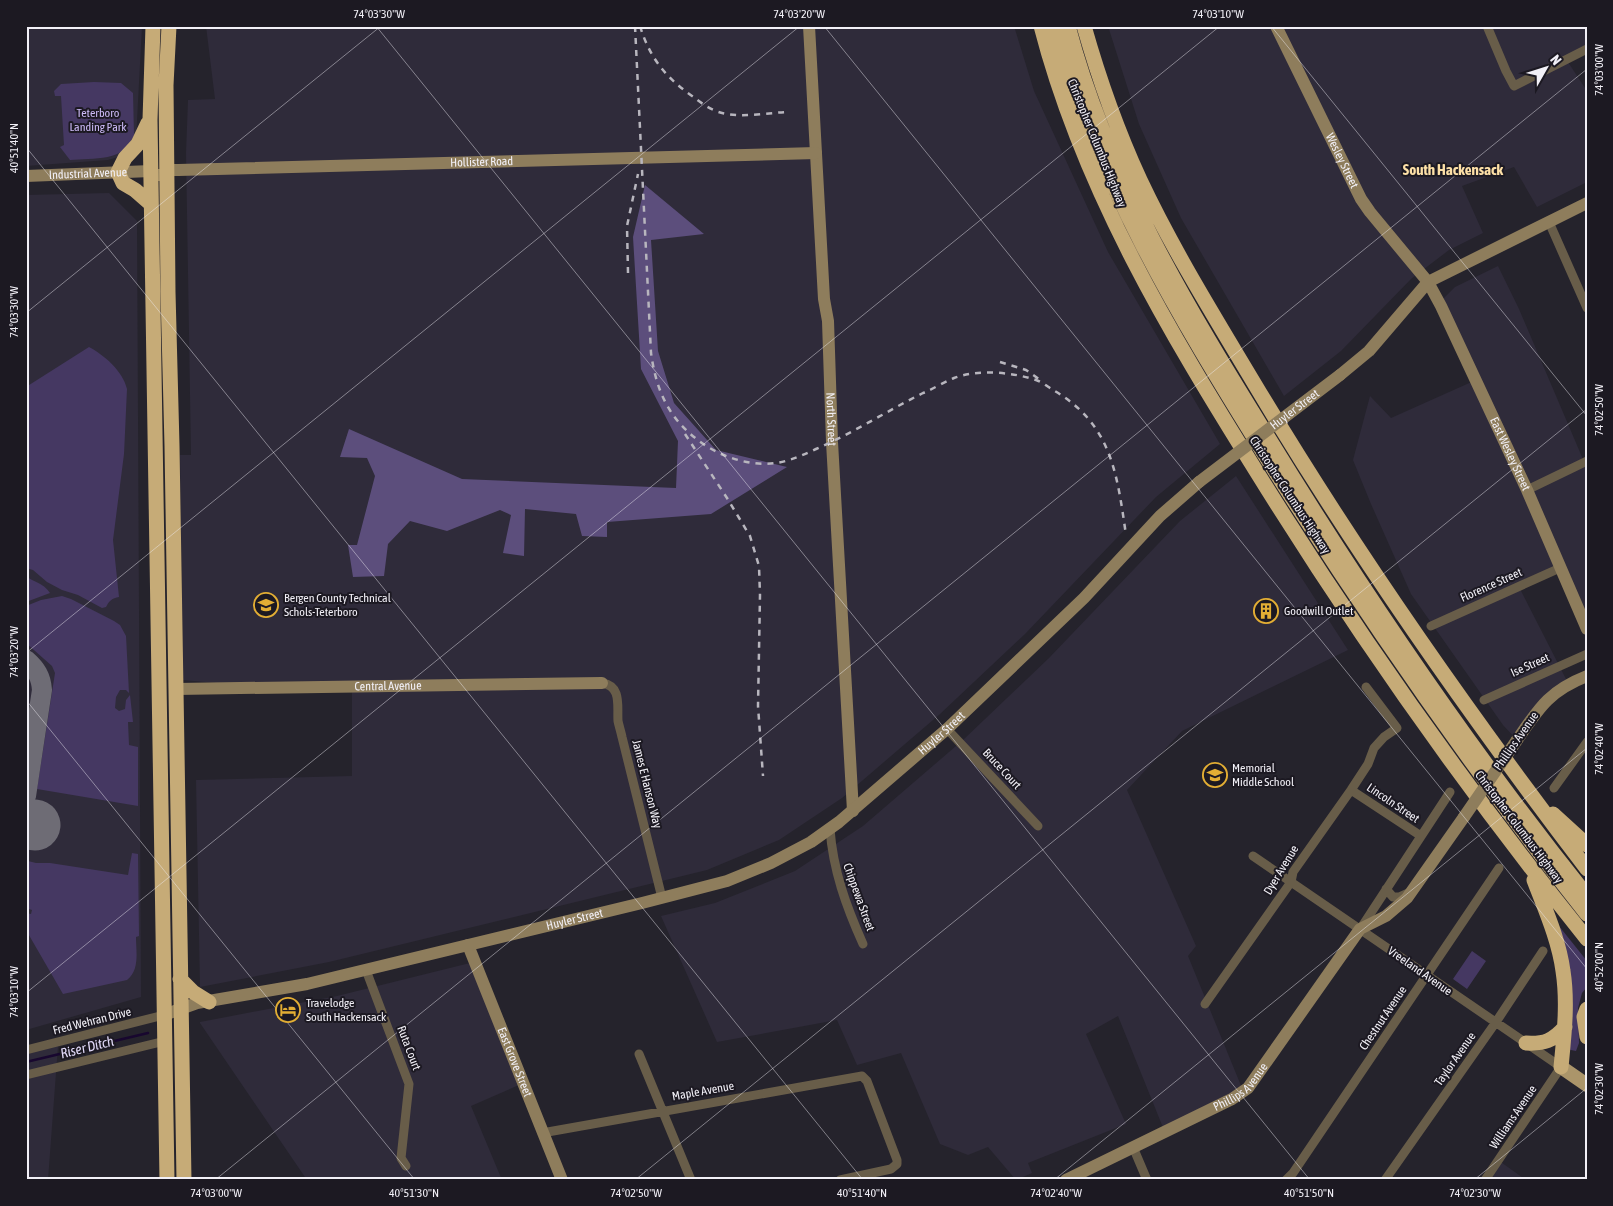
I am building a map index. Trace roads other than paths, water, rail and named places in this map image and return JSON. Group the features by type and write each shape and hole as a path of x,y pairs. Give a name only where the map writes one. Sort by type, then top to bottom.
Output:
{"highway":[{"path":"153,26 150,68 151,204 167,1180"},
{"path":"169,26 166,142 184,1180"},
{"path":"1036,26 1050,61"},
{"name":"Christopher Columbus Highway","path":"1041,26 1050,61 1078,143 1110,216 1157,304 1218,409 1374,653 1462,776 1587,939"},
{"name":"Christopher Columbus Highway","path":"1056,26 1087,123 1119,199 1162,280 1222,384 1292,498 1396,655 1500,801 1587,914"},
{"name":"Christopher Columbus Highway","path":"1068,26 1091,104 1122,179 1159,253 1222,364 1307,500 1394,632 1468,738 1587,896"},
{"name":"Christopher Columbus Highway","path":"1084,26 1110,106 1137,173 1166,230 1219,324 1287,437 1370,566 1446,678 1587,869"},
{"path":"150,120 138,144 125,158 118,172 123,183 136,190 151,204"},
{"path":"151,171 156,163 158,152 166,142"},
{"path":"151,171 159,192 161,266 168,292"},
{"path":"1525,787 1587,844"},
{"path":"162,864 171,926 172,990 181,1009"},
{"path":"1528,864 1552,927 1562,961 1565,994 1561,1067"},
{"path":"180,979 193,992 209,1002"},
{"path":"1587,1009 1584,1017 1587,1037"},
{"path":"164,1015 173,1036 174,1122 183,1150"},
{"path":"1526,1043 1538,1044 1548,1042 1558,1036 1564,1027"}],"main road":[{"name":"Vreeland Avenue","path":"1561,1067 1587,1085"}],"street":[{"name":"North Street","path":"809,26 824,299 828,321 832,442 853,811"},
{"name":"Wesley Street","path":"1276,26 1361,199 1428,282"},
{"path":"1488,26 1513,86 1587,49"},
{"name":"Hollister Road","path":"151,171 156,176 164,175 167,170 816,153"},
{"name":"Industrial Avenue","path":"26,176 151,171"},
{"name":"Huyler Street","path":"164,1015 197,1003 306,984 468,946 727,881 749,873 798,849 830,829 853,811 947,728 1084,598 1160,516 1200,482 1369,351 1428,282 1587,203"},
{"path":"1549,222 1587,308"},
{"name":"East Wesley Street","path":"1428,282 1455,335 1527,490 1587,629"},
{"path":"1527,490 1587,461"},
{"name":"Florence Street","path":"1431,626 1560,568"},
{"name":"Ise Street","path":"1484,700 1587,654"},
{"name":"Phillips Avenue","path":"1360,929 1386,916 1397,908 1415,889 1534,715 1556,691 1568,683 1587,676"},
{"name":"Central Avenue","path":"176,689 602,683"},
{"name":"James E Hanson Way","path":"602,683 612,686 616,691 618,721 662,898"},
{"name":"Dyer Avenue","path":"1206,1004 1291,882 1293,872 1351,790 1368,764 1372,752 1378,743 1397,728 1366,687"},
{"name":"Bruce Court","path":"947,728 1038,826"},
{"path":"1554,788 1587,742"},
{"name":"Lincoln Street","path":"1351,790 1421,836"},
{"name":"Phillips Avenue","path":"1066,1180 1232,1099 1248,1088 1360,929 1450,792"},
{"name":"Chippewa Street","path":"830,829 834,866 863,944"},
{"name":"Vreeland Avenue","path":"1253,856 1561,1067"},
{"name":"Chestnut Avenue","path":"1286,1180 1499,868"},
{"path":"1386,889 1393,896 1399,897 1415,889"},
{"name":"East Grove Street","path":"468,946 562,1180"},
{"name":"Taylor Avenue","path":"1385,1180 1496,1022 1543,951"},
{"name":"Ruta Court","path":"366,970 409,1084 400,1158 406,1166"},
{"name":"Fred Wehran Drive","path":"26,1050 164,1015"},
{"path":"26,1075 165,1041"},
{"path":"639,1054 690,1180"},
{"name":"Williams Avenue","path":"1485,1180 1561,1067"},
{"name":"Maple Avenue","path":"542,1133 862,1076 867,1081 897,1160 895,1167 890,1170 843,1179"},
{"path":"1133,1147 1147,1180"}],"waterway":[{"name":"Riser Ditch","path":"26,1062 148,1033"}],"railway":[{"path":"635,26 651,353 660,391 671,412 679,422 698,440 715,451 745,462 776,463 796,458 830,443 954,378 974,373 1006,373 1027,377 1040,382 1073,403 1088,418 1100,435 1115,471 1126,535"},
{"path":"640,26 654,58 668,76 701,103 715,111 738,115 787,112"},
{"path":"628,273 627,226 638,174"},
{"path":"1000,362 1026,370 1039,379"},
{"path":"685,434 750,536 759,566 758,706 763,776"}],"place":[{"name":"Bergen County Technical Schols-Teterboro","path":"266,605"},
{"name":"Goodwill Outlet","path":"1266,611"},
{"name":"Memorial Middle School","path":"1215,775"},
{"name":"Travelodge South Hackensack","path":"288,1010"}],"district":[{"name":"South Hackensack","path":"1453,169"}],"park label":[{"name":"Teterboro Landing Park","path":"98,120"}]}
